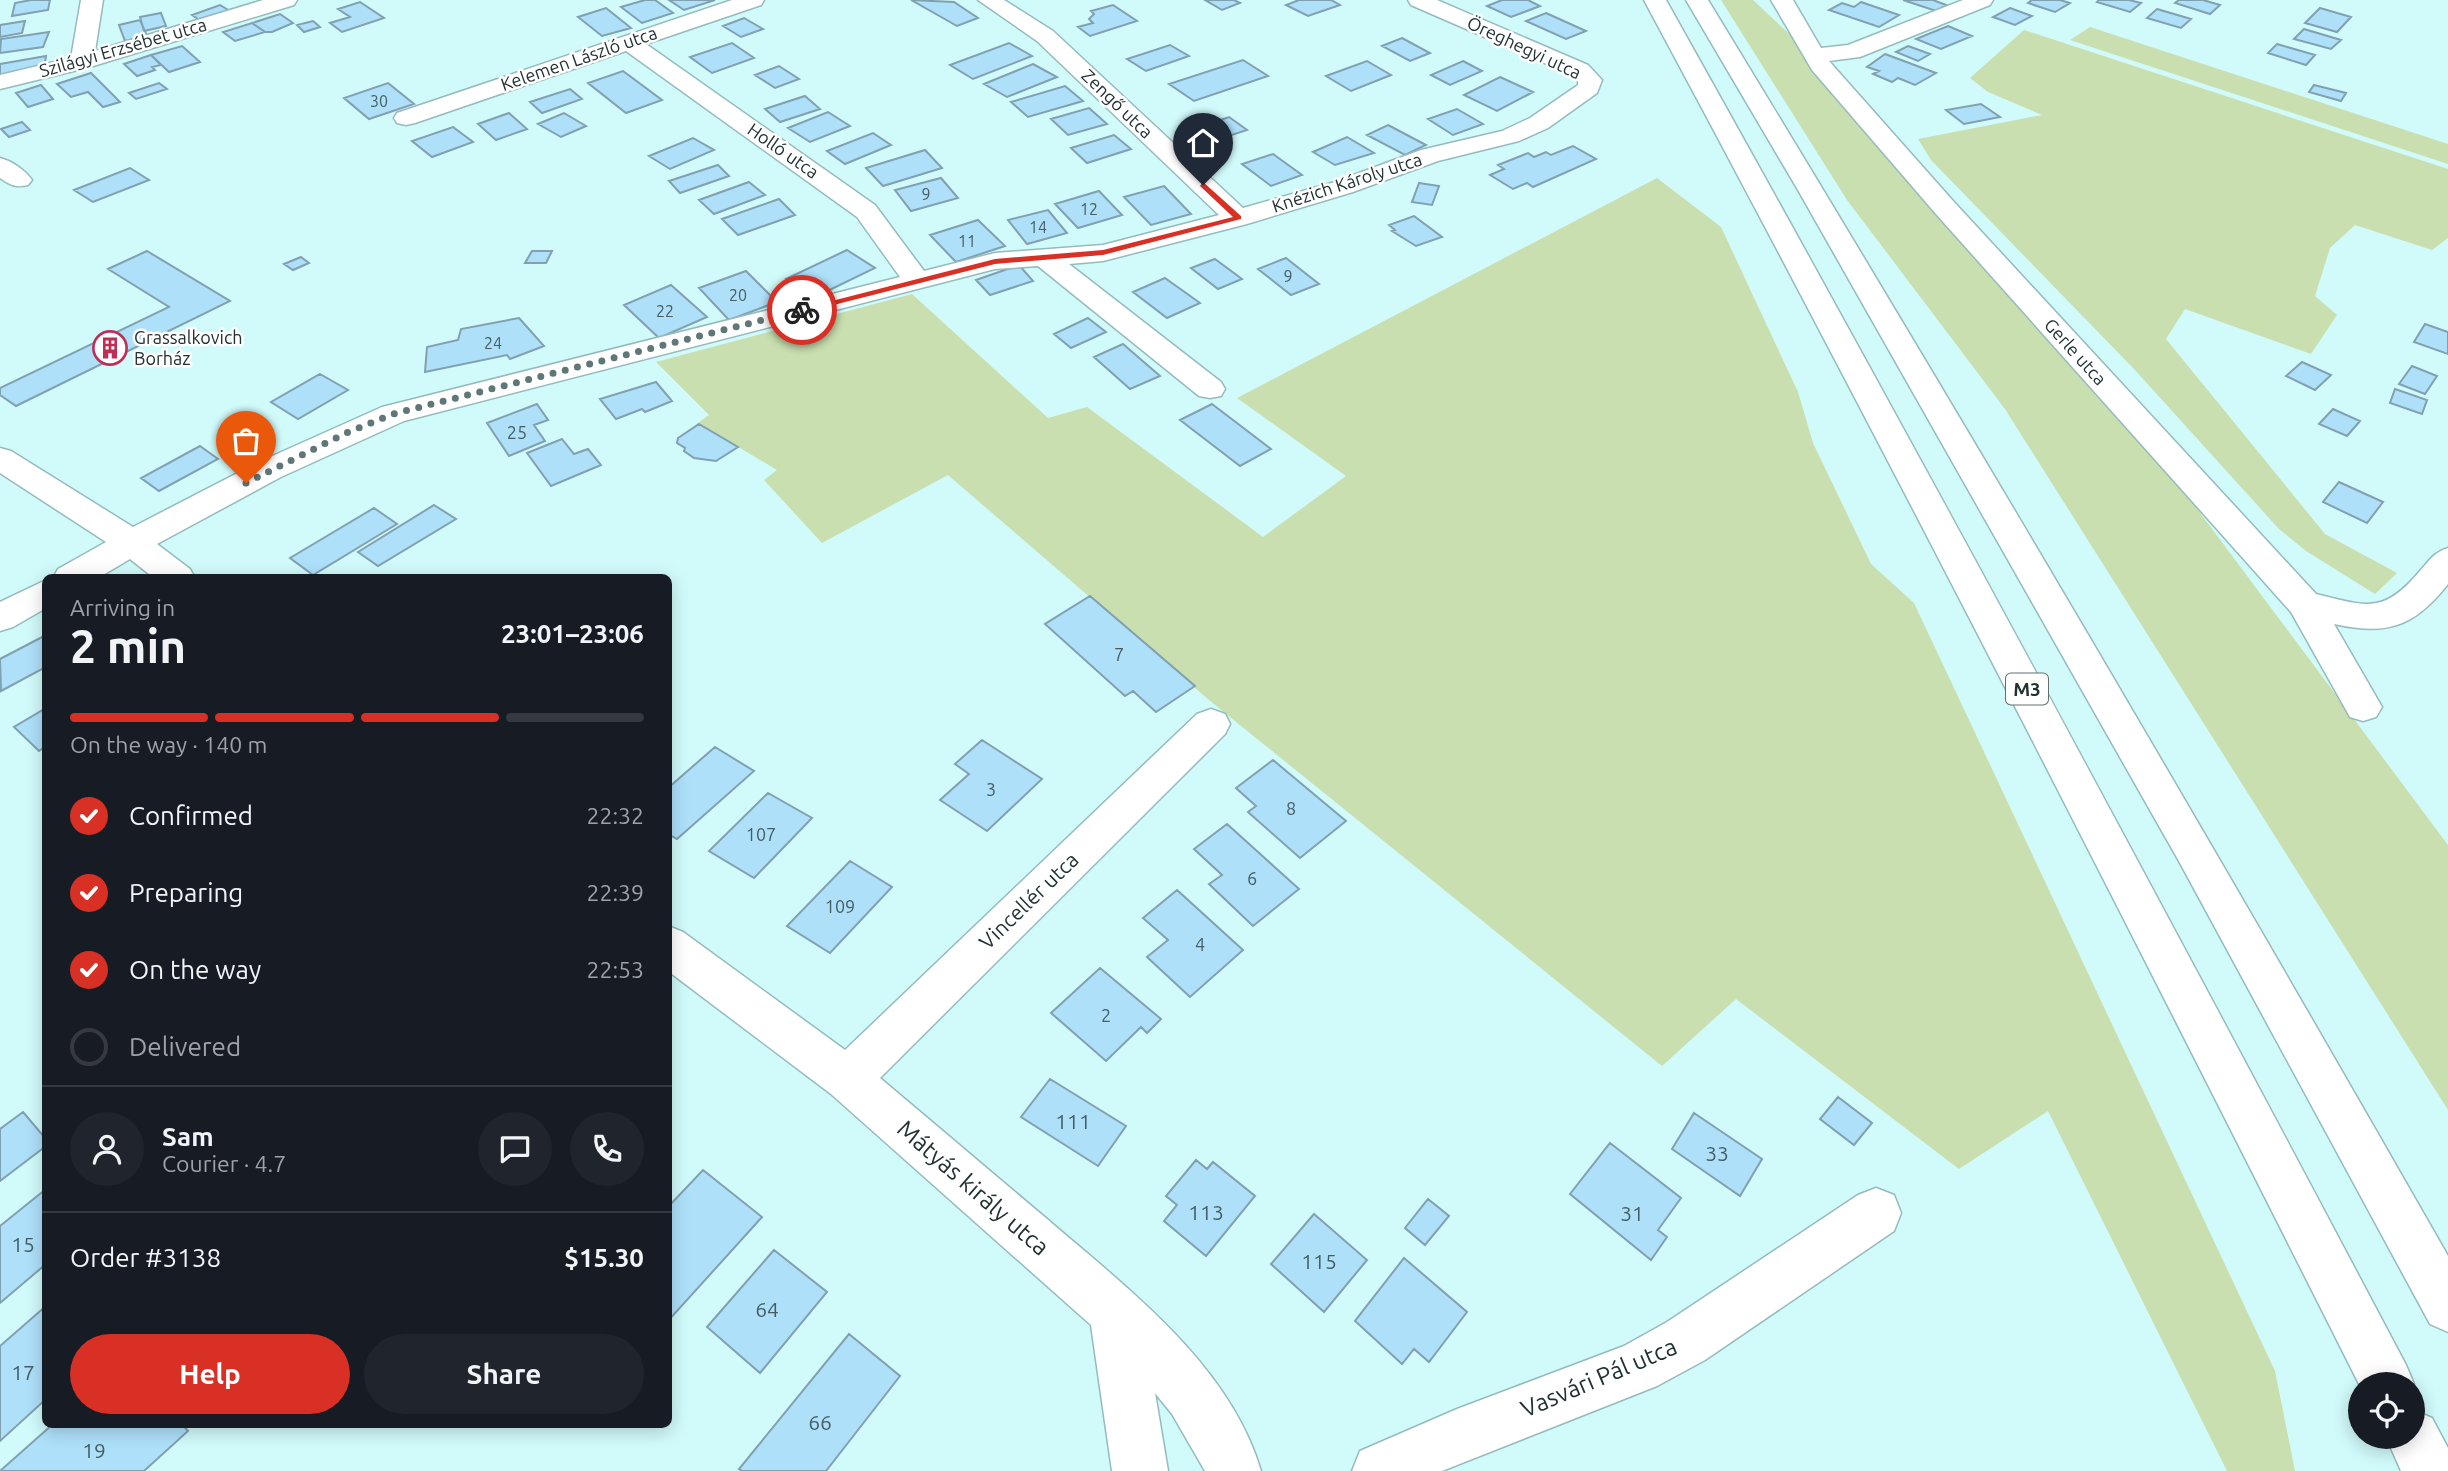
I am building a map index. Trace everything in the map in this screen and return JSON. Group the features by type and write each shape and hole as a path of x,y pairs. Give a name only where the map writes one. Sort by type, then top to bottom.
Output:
{"main road":[{"path":"82,62 92,0"},
{"name":"Szilágyi Erzsébet utca","path":"0,82 82,62 286,0"},
{"name":"Kelemen László utca","path":"406,118 753,0"},
{"name":"Zengő utca","path":"989,0 1045,36 1238,218"},
{"name":"Öreghegyi utca","path":"1419,0 1580,70 1590,80"},
{"name":"M3","path":"1655,0 1765,198 2109,842 2380,1372"},
{"path":"1697,0 2194,851 2448,1306"},
{"name":"Gerle utca","path":"1782,0 1813,55 1945,208 2304,604 2363,707"},
{"path":"1813,55 1852,52 1982,0"},
{"name":"Holló utca","path":"628,42 866,211 917,281"},
{"name":"Knézich Károly utca","path":"77,574 131,542 346,433 393,414 995,261 1119,250 1238,218 1344,187 1430,155 1510,136 1539,123 1583,93 1590,80"},
{"path":"1045,258 1210,388"},
{"path":"0,457 131,542 173,574"},
{"path":"2304,604 2355,615 2392,615 2414,600 2448,560"},
{"path":"0,618 42,594"},
{"name":"Vincellér utca","path":"846,1079 1211,723"},
{"name":"Mátyás király utca","path":"672,948 846,1079 1134,1328 1191,1395 1228,1453 1233,1471"},
{"name":"Vasvári Pál utca","path":"1380,1471 1457,1436 1638,1367 1686,1341 1876,1213"},
{"path":"1115,1311 1140,1471"},
{"path":"2419,1449 2430,1471"}],"green space":[{"path":"1721,0 1753,0 1800,44 1820,81 2124,411 2448,845 2448,1110 2005,409 1847,200"},
{"path":"2090,27 2448,144 2448,164 2070,40"},
{"path":"2024,30 2448,169 2448,238 2432,250 2355,225 2330,248 2315,296 2337,315 2311,354 2185,309 2166,339 2325,534 2397,573 2375,594 2306,551 2279,529 2134,369 1931,160 1918,139 2042,115 1988,92 1970,78"},
{"path":"1657,178 1721,227 1798,392 1813,443 1871,564 1914,603 2275,1371 2295,1471 2227,1471 2048,1111 1959,1169 1736,999 1662,1066 1209,700 948,475 822,543 764,480 777,470 698,423 709,415 656,362 912,294 1048,418 1087,407 1263,537 1346,476 1237,398"}],"building":[{"path":"50,0 48,10 12,16 15,3"},
{"path":"655,0 673,13 642,23 621,7"},
{"path":"669,0 715,0 684,10"},
{"path":"911,0 954,2 978,18 957,26"},
{"path":"1205,0 1234,0 1240,3 1222,10"},
{"path":"1299,0 1331,0 1340,5 1308,16 1286,5"},
{"path":"1502,0 1528,0 1540,6 1511,17 1487,6"},
{"path":"1903,0 1933,0 1946,5 1936,11"},
{"path":"2032,0 2060,0 2070,3 2055,12 2028,3"},
{"path":"2129,0 2141,3 2130,12 2097,2"},
{"path":"2179,0 2203,0 2220,5 2210,14 2175,3"},
{"path":"360,2 384,18 342,32 330,23 350,17 338,9"},
{"path":"1861,2 1899,15 1879,27 1829,10 1842,3 1854,7"},
{"path":"220,5 230,11 201,21 192,15"},
{"path":"1113,5 1137,21 1090,36 1078,27 1093,23 1089,19 1094,14 1091,11"},
{"path":"606,8 631,28 602,36 578,17"},
{"path":"2010,8 2032,16 2015,25 1993,17"},
{"path":"2320,8 2351,17 2337,32 2305,23"},
{"path":"2157,9 2191,19 2181,28 2147,18"},
{"path":"161,13 166,26 144,31 140,17"},
{"path":"1546,13 1586,31 1566,39 1526,21"},
{"path":"280,14 293,23 272,32 265,32 252,23"},
{"path":"744,18 763,29 741,37 723,26"},
{"path":"140,20 147,36 125,41 119,25"},
{"path":"25,21 22,33 0,37 0,25"},
{"path":"313,21 320,27 304,32 297,25"},
{"path":"252,23 265,32 235,41 223,32"},
{"path":"1948,26 1972,36 1941,49 1916,39"},
{"path":"2304,29 2341,40 2331,49 2294,39"},
{"path":"49,32 43,47 0,53 1,39"},
{"path":"1402,38 1430,53 1410,61 1382,46"},
{"path":"732,43 754,58 712,73 690,57"},
{"path":"1009,43 1032,56 973,79 950,65"},
{"path":"2277,44 2315,55 2306,65 2268,53"},
{"path":"1170,45 1189,56 1146,71 1127,59"},
{"path":"182,46 200,62 169,72 151,55"},
{"path":"1908,46 1930,54 1918,61 1896,52"},
{"path":"1885,54 1936,73 1915,85 1898,78 1892,82 1873,74 1879,71 1867,67"},
{"path":"151,55 161,65 137,76 124,64"},
{"path":"46,56 44,69 0,77 0,64"},
{"path":"1243,60 1268,76 1194,101 1169,84"},
{"path":"1367,61 1391,75 1351,91 1326,76"},
{"path":"1463,61 1482,71 1450,85 1431,75"},
{"path":"1033,64 1057,77 1007,97 984,84"},
{"path":"779,66 799,79 775,88 755,75"},
{"path":"623,71 662,100 626,113 588,83"},
{"path":"91,73 120,102 103,107 88,92 71,97 57,84"},
{"path":"1500,77 1533,92 1497,111 1464,95"},
{"path":"159,83 167,89 136,99 129,93"},
{"path":"388,83 414,104 369,119 344,98"},
{"path":"41,85 53,99 28,107 16,93"},
{"path":"2314,85 2346,93 2341,101 2309,92"},
{"path":"1065,86 1083,101 1028,117 1011,102"},
{"path":"570,89 582,99 542,113 530,102"},
{"path":"805,96 820,109 780,122 765,109"},
{"path":"1981,104 2000,117 1964,124 1946,110"},
{"path":"1089,108 1107,124 1068,135 1051,119"},
{"path":"1457,109 1483,124 1453,135 1428,119"},
{"path":"828,112 850,126 810,142 788,128"},
{"path":"509,113 527,129 496,140 478,124"},
{"path":"564,113 586,126 561,137 538,124"},
{"path":"1229,117 1247,130 1202,145 1184,132"},
{"path":"22,122 30,130 9,137 1,129"},
{"path":"1388,125 1426,145 1405,155 1367,135"},
{"path":"453,127 473,142 432,157 412,141"},
{"path":"873,133 891,145 845,164 827,151"},
{"path":"1114,135 1131,149 1087,163 1071,148"},
{"path":"1347,137 1374,153 1335,165 1313,152"},
{"path":"693,138 714,150 670,169 649,156"},
{"path":"1573,146 1596,159 1533,187 1527,183 1513,189 1490,175 1504,169 1498,165 1528,153 1534,157 1546,152 1551,155"},
{"path":"925,150 942,168 883,186 866,168"},
{"path":"1273,154 1302,175 1271,186 1242,164"},
{"path":"718,165 729,176 680,193 669,181"},
{"path":"130,168 149,180 93,202 74,190"},
{"path":"941,178 958,198 911,211 895,190"},
{"path":"749,182 765,195 714,214 699,200"},
{"path":"1419,183 1439,186 1432,205 1412,202"},
{"path":"1164,186 1191,214 1151,225 1124,197"},
{"path":"1099,191 1122,215 1078,228 1055,204"},
{"path":"779,199 795,215 738,235 722,219"},
{"path":"1048,210 1067,233 1027,244 1008,220"},
{"path":"1414,216 1442,237 1416,246 1392,231 1395,230 1389,225"},
{"path":"978,220 1005,246 956,262 930,235"},
{"path":"847,250 875,268 813,298 786,279"},
{"name":"Grassalkovich Borház","path":"147,251 230,301 16,406 0,395 0,388 169,307 108,269"},
{"path":"532,251 552,251 546,263 525,263"},
{"path":"301,257 309,263 293,270 284,264"},
{"path":"1286,258 1319,284 1291,295 1258,269"},
{"path":"1215,259 1242,279 1218,289 1191,268"},
{"path":"1019,265 1033,281 990,295 976,280"},
{"path":"746,271 777,302 729,320 699,288"},
{"path":"1165,278 1200,303 1167,318 1133,292"},
{"path":"671,285 707,317 659,338 624,305"},
{"path":"519,318 544,346 510,359 507,355 425,372 427,347 458,340 461,329"},
{"path":"1088,318 1106,332 1071,348 1054,334"},
{"path":"2425,324 2448,332 2448,354 2414,342"},
{"path":"1123,344 1160,376 1130,389 1094,357"},
{"path":"2302,362 2331,375 2315,390 2286,376"},
{"path":"2412,366 2437,376 2425,394 2399,384"},
{"path":"320,374 348,390 298,419 271,402"},
{"path":"656,382 672,401 645,412 642,409 616,419 600,399"},
{"path":"2395,389 2427,400 2422,414 2390,403"},
{"path":"537,404 548,420 534,425 545,441 509,456 487,423"},
{"path":"1212,404 1271,449 1240,466 1180,420"},
{"path":"2333,409 2360,421 2347,436 2319,424"},
{"path":"699,424 738,447 716,461 694,458 677,443 678,438"},
{"path":"562,439 574,454 588,449 601,465 551,486 527,453"},
{"path":"200,446 218,459 159,491 141,478"},
{"path":"2339,482 2383,502 2367,523 2323,502"},
{"path":"434,505 456,519 378,566 358,552"},
{"path":"374,508 397,524 315,574 290,558"},
{"path":"1090,596 1195,686 1156,712 1133,691 1125,696 1045,624"},
{"path":"42,637 42,669 1,691 0,659"},
{"path":"42,710 42,749 39,751 14,727"},
{"path":"982,740 1042,779 987,831 940,800 969,774 955,764"},
{"path":"715,747 754,771 677,839 672,836 672,785"},
{"path":"1273,760 1346,821 1300,858 1248,812 1256,806 1236,788"},
{"path":"768,793 812,818 754,878 709,851"},
{"path":"1227,824 1299,889 1253,926 1209,884 1222,875 1194,849"},
{"path":"850,861 892,887 830,953 787,926"},
{"path":"1177,890 1243,950 1190,997 1147,957 1168,940 1143,918"},
{"path":"1100,968 1161,1019 1147,1033 1141,1027 1106,1061 1051,1013"},
{"path":"1050,1079 1126,1126 1098,1166 1021,1117"},
{"path":"1838,1097 1872,1123 1854,1145 1820,1119"},
{"path":"23,1112 42,1134 42,1149 0,1181 0,1129"},
{"path":"1694,1113 1762,1159 1740,1196 1672,1149"},
{"path":"1610,1143 1681,1198 1658,1230 1667,1237 1651,1260 1570,1194"},
{"path":"1196,1160 1207,1169 1213,1162 1255,1196 1206,1256 1164,1221 1177,1205 1166,1196"},
{"path":"703,1170 762,1217 672,1317 672,1203"},
{"path":"42,1192 42,1267 0,1303 0,1226"},
{"path":"1428,1199 1449,1216 1425,1245 1405,1228"},
{"path":"1314,1214 1367,1260 1324,1312 1271,1264"},
{"path":"774,1250 827,1292 760,1373 707,1327"},
{"path":"1404,1258 1467,1312 1429,1362 1414,1349 1402,1364 1355,1321"},
{"path":"42,1309 42,1403 0,1441 0,1346"},
{"path":"849,1334 900,1376 826,1471 739,1469"},
{"path":"48,1428 185,1428 188,1431 144,1471 0,1471"}],"way so far":[{"path":"246,483 346,433 393,414 802,310"}],"place":[{"name":"Grassalkovich Borház","path":"110,348"}],"route":[{"path":"802,310 995,261 1103,253 1238,218 1203,185"}]}
